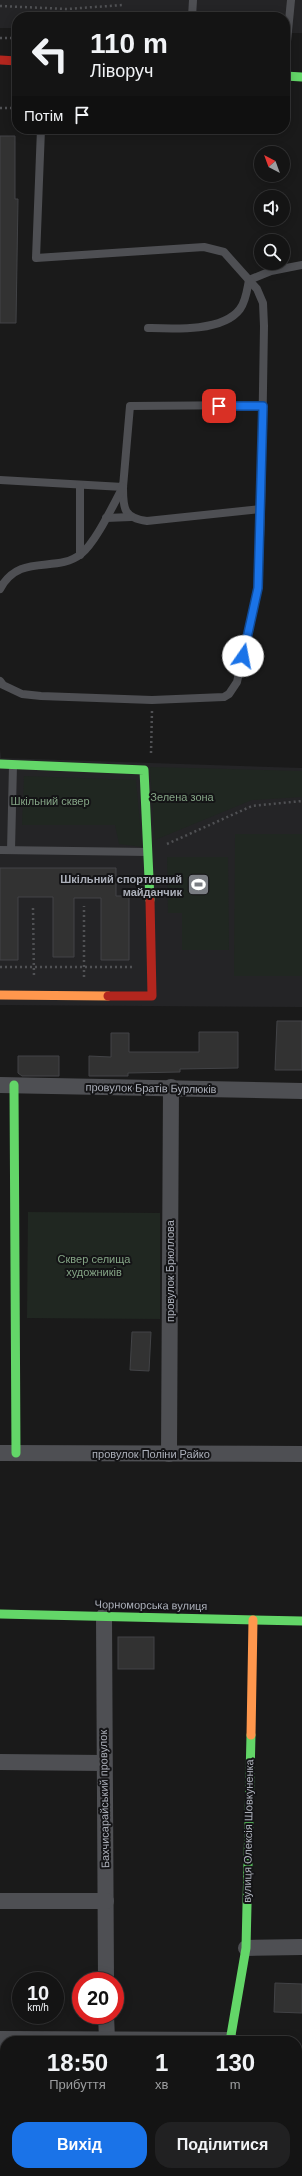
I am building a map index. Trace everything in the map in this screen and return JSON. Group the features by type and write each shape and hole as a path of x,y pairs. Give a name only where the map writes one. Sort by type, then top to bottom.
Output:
{"street":[{"path":"0,60 12,61"},
{"path":"290,76 302,77"},
{"path":"0,764 144,770 149,852 152,996 0,995"},
{"path":"7,1085 16,1453"},
{"name":"провулок Братів Бурлюків","path":"7,1085 171,1087 302,1091"},
{"name":"провулок Брюллова","path":"169,1454 171,1087"},
{"name":"провулок Поліни Райко","path":"0,1453 302,1454"},
{"name":"Чорноморська вулиця","path":"0,1614 302,1621"},
{"name":"Бахчисарайський провулок","path":"104,1616 106,1972"},
{"name":"вулиця Олексія Шовкуненка","path":"232,2036 246,1948 253,1620"},
{"path":"0,1762 104,1763"},
{"path":"0,1901 106,1901"},
{"path":"246,1948 302,1947"},
{"path":"106,2024 107,2036"}],"lane":[{"path":"192,0 192,12"},
{"path":"290,12 291,0"},
{"path":"0,681 9,689 29,695 84,699 152,700 224,697 234,689 240,669 258,588 263,406 262,303 257,289 224,252 204,247 36,258 42,134"},
{"path":"249,280 271,271 302,265"},
{"path":"148,328 187,329 214,324 230,318 239,311 245,301 249,280"},
{"path":"131,517 123,505 123,487 130,406 263,406"},
{"path":"0,480 123,487"},
{"path":"80,485 80,555"},
{"path":"0,589 5,580 14,572 26,567 69,560 80,555 90,544 123,487"},
{"path":"106,518 131,517 147,521 261,509"},
{"path":"11,850 12,764"},
{"path":"0,850 149,852"}],"path":[{"path":"0,6 67,9 123,5"},
{"path":"0,38 12,38"},
{"path":"0,108 12,108"},
{"path":"151,757 152,700"},
{"path":"149,852 252,806 302,801"},
{"path":"84,906 84,967"},
{"path":"33,908 34,967"},
{"path":"0,967 134,966"}],"shaded area":[{"path":"0,0 302,0 302,33 290,33 290,12 12,12 12,28 0,28"},
{"path":"0,749 1,758 302,768 302,1007 0,1005"}],"green space":[{"name":"Зелена зона","path":"150,767 302,771 302,797 252,800 155,840"},
{"name":"Шкільний сквер","path":"24,776 136,780 142,847 119,844 115,825 22,825"},
{"path":"235,834 302,834 302,976 234,976"},
{"name":"Шкільний спортивний майданчик","path":"167,857 228,857 229,950 182,950 182,913 168,913"},
{"name":"Сквер селища художників","path":"28,1212 160,1213 160,1319 27,1318"}],"building":[{"path":"0,136 15,136 15,199 18,199 16,323 0,323"},
{"path":"0,868 116,868 116,896 129,896 129,960 101,960 101,898 74,898 74,957 53,957 53,897 18,897 18,960 0,960"},
{"path":"277,1021 302,1021 302,1070 275,1070"},
{"path":"199,1032 238,1032 238,1068 180,1069 180,1072 128,1073 128,1076 89,1076 89,1056 111,1057 111,1033 129,1033 129,1052 199,1052"},
{"path":"18,1056 59,1056 59,1076 22,1076 18,1073"},
{"path":"132,1332 151,1332 149,1371 130,1370"},
{"path":"118,1637 154,1637 154,1669 118,1669"},
{"path":"275,1983 302,1984 302,2013 274,2012"}],"traffic: fast":[{"path":"290,76 302,77"},
{"path":"0,764 144,770 150,900"},
{"path":"14,1085 16,1453"},
{"path":"0,1614 302,1621"},
{"path":"231,2036 246,1948 251,1735"}],"traffic: slow":[{"path":"0,995 108,996"},
{"path":"251,1735 253,1620"}],"traffic: jam":[{"path":"0,60 12,61"},
{"path":"108,996 152,996 150,900"}],"place":[{"name":"Шкільний спортивний майданчик","path":"198,885"}],"route":[{"path":"219,406 263,406 262,513 258,588 243,656"}]}
